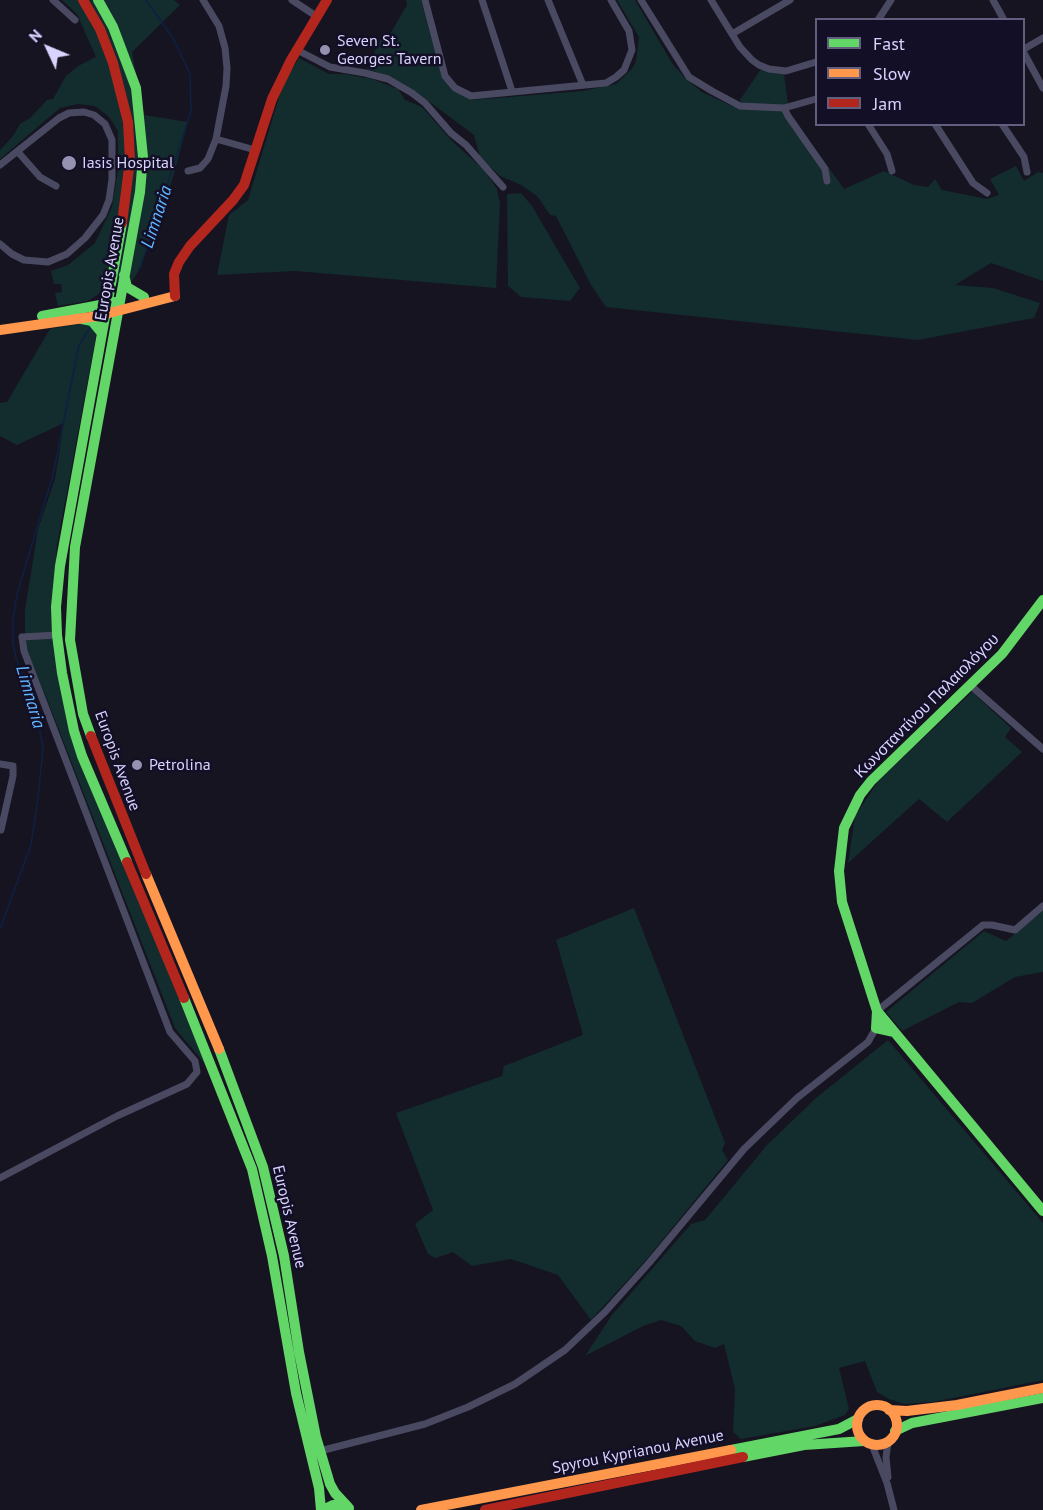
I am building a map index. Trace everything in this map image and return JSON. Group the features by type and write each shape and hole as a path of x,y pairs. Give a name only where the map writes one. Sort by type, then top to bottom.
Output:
{"main road":[{"name":"Europis Avenue","path":"82,0 100,29 114,63 128,122 130,160 127,191 60,566 56,607 57,634 70,714 82,756 211,1063 252,1169 272,1256 296,1393 319,1488 322,1510"},
{"name":"Europis Avenue","path":"98,0 113,27 136,88 143,157 140,192 75,547 70,640 76,681 83,714 102,768 223,1060 263,1167 284,1257 299,1352 320,1451 330,1484 350,1509"},
{"path":"175,296 174,274 179,262 190,246 240,191 272,99 297,50 327,0"},
{"path":"124,274 127,287 144,297"},
{"path":"119,306 144,297 162,294 175,296"},
{"path":"0,323 106,309 175,296"},
{"path":"0,330 82,319 106,309"},
{"path":"82,319 92,321 101,332"},
{"name":"Κωνσταντίνου Παλαιολόγου","path":"877,1011 842,902 839,871 844,828 860,795 871,781 1006,649 1043,600"},
{"path":"877,1011 876,1028 894,1032"},
{"path":"877,1011 1043,1211"},
{"path":"1043,1388 907,1412 872,1406 863,1411 858,1419 858,1431 868,1443 882,1444 888,1442 896,1431 912,1423 1043,1398"},
{"path":"889,1410 896,1420 896,1431"},
{"name":"Spyrou Kyprianou Avenue","path":"421,1510 839,1430 858,1419"},
{"name":"Spyrou Kyprianou Avenue","path":"485,1510 804,1445 868,1443"},
{"path":"322,1510 333,1505 350,1509"}],"street":[{"path":"53,0 75,20"},
{"path":"188,171 194,171 204,164 216,139 226,86 227,68 219,26 203,0"},
{"path":"292,0 316,16"},
{"path":"425,0 445,76 455,88 471,96 606,83 616,77 624,70 632,50 629,31 611,0"},
{"path":"482,0 512,91"},
{"path":"548,0 583,86"},
{"path":"641,0 689,77 740,106 784,108 815,99"},
{"path":"711,0 732,34 752,60 770,69 786,71 815,62"},
{"path":"732,34 790,0"},
{"path":"879,18 891,0"},
{"path":"993,0 1003,18"},
{"path":"1025,50 1043,38"},
{"path":"297,50 321,64 388,79 412,93 425,103 451,133 466,145 503,187"},
{"path":"1025,55 1043,88"},
{"path":"784,108 825,169 828,182"},
{"path":"0,165 64,115 78,111 94,115 105,124 112,141 111,190 103,215 76,247 48,262 24,261 0,244"},
{"path":"869,126 887,154 892,171"},
{"path":"936,126 973,183 987,193"},
{"path":"1003,126 1024,157 1027,171"},
{"path":"216,139 255,150"},
{"path":"18,152 40,177 56,186"},
{"path":"0,1178 117,1116 187,1084 197,1072 195,1061 170,1032 24,651 22,637 57,634"},
{"path":"970,685 1043,749"},
{"path":"0,764 13,766 13,776 1,830"},
{"path":"877,1011 983,925 1015,930 1043,906"},
{"path":"320,1451 425,1424 457,1411 515,1384 565,1350 605,1312 649,1263 744,1149 797,1098 868,1042 876,1028"},
{"path":"888,1442 886,1457 888,1483 894,1510"},
{"path":"868,1443 888,1483"}],"green space":[{"path":"62,0 174,0 180,5 132,52 144,115 188,122 171,184 138,272 132,281 107,285 88,301 58,306 55,293 62,292 61,284 54,284 51,271 68,265 95,243 112,207 118,170 118,131 109,117 95,106 78,104 60,108 0,159 0,150 20,124 30,118 47,100 53,99 66,76 78,66 96,57 77,14"},
{"path":"406,0 421,0 442,77 455,92 472,100 583,91 616,84 632,69 636,61 639,37 617,0 635,0 672,63 702,92 734,107 741,106 740,100 761,69 784,74 789,112 844,189 884,171 914,185 928,187 935,179 942,190 987,199 999,195 990,179 1016,166 1024,181 1038,172 1043,173 1043,281 991,263 955,285 993,288 1040,303 1034,318 918,340 606,307 591,285 556,216 550,215 537,196 521,185 500,176 480,157 474,135 415,91 388,76 367,69 381,38 390,34 407,5"},
{"path":"299,58 329,74 345,74 372,79 398,89 405,100 422,107 453,142 484,170 497,189 500,204 496,288 295,271 217,275 229,215 248,200 283,84"},
{"path":"521,193 532,206 580,288 570,301 521,297 508,286 507,194"},
{"path":"90,322 97,331 57,545 52,616 74,734 205,1064 175,1028 45,694 25,649 25,610 38,529 55,479 64,423 17,445 0,436 0,403 7,402 50,329"},
{"path":"972,692 1011,728 1005,737 1022,752 947,822 919,799 848,863 855,816 879,780"},
{"path":"634,908 725,1143 722,1150 728,1160 646,1260 591,1320 558,1275 511,1259 472,1266 453,1252 436,1258 428,1254 415,1224 433,1210 396,1113 502,1076 504,1066 583,1035 556,940"},
{"path":"1043,911 1043,972 1015,977 972,1003 959,1002 902,1031 886,1012 984,931 1006,941"},
{"path":"888,1040 1043,1223 1043,1380 933,1402 904,1404 877,1392 865,1361 839,1368 849,1409 845,1415 815,1426 741,1439 733,1432 735,1389 724,1344 715,1348 695,1341 681,1326 661,1320 643,1326 585,1356 612,1315 691,1224 705,1220 767,1145 816,1098"}],"waterway":[{"name":"Limnaria","path":"140,269 191,111 190,74 173,38 146,0"},
{"name":"Limnaria","path":"0,929 31,845 43,748 35,704 16,658 13,643 13,620 17,594 53,475 79,345 90,328"}],"traffic: fast":[{"path":"91,736 83,714 70,640 75,547 140,192 143,157 136,88 113,27 98,0"},
{"path":"122,223 60,566 56,607 62,673 74,731 82,756 127,862"},
{"path":"124,275 127,287 144,297"},
{"path":"42,316 116,302"},
{"path":"82,319 92,321 101,332"},
{"path":"894,1032 876,1028 877,1011 842,902 839,871 844,828 860,795 871,781 1002,654 1043,600"},
{"path":"184,998 252,1169 272,1256 296,1393 319,1488 321,1510"},
{"path":"877,1011 1043,1211"},
{"path":"219,1049 263,1167 284,1256 299,1352 316,1437 330,1484 348,1507"},
{"path":"895,1431 912,1423 1043,1398"},
{"path":"731,1450 839,1429 858,1419"},
{"path":"743,1457 804,1445 864,1441"},
{"path":"323,1510 333,1505 349,1508"}],"traffic: slow":[{"path":"0,330 98,316 175,296"},
{"path":"146,874 219,1049"},
{"path":"889,1410 907,1411 957,1405 1043,1388"},
{"path":"877,1405 891,1411 897,1425 891,1439 877,1445 863,1439 857,1425 863,1411 877,1405"},
{"path":"421,1510 731,1450"}],"traffic: jam":[{"path":"83,0 100,29 113,63 128,122 130,160 122,223"},
{"path":"175,296 174,274 179,262 190,246 244,185 272,99 291,60 327,0"},
{"path":"91,736 146,874"},
{"path":"127,862 184,998"},
{"path":"485,1510 743,1457"}],"place":[{"name":"Seven St. Georges Tavern","path":"325,50"},
{"name":"Iasis Hospital","path":"69,163"},
{"name":"Petrolina","path":"137,765"}]}
